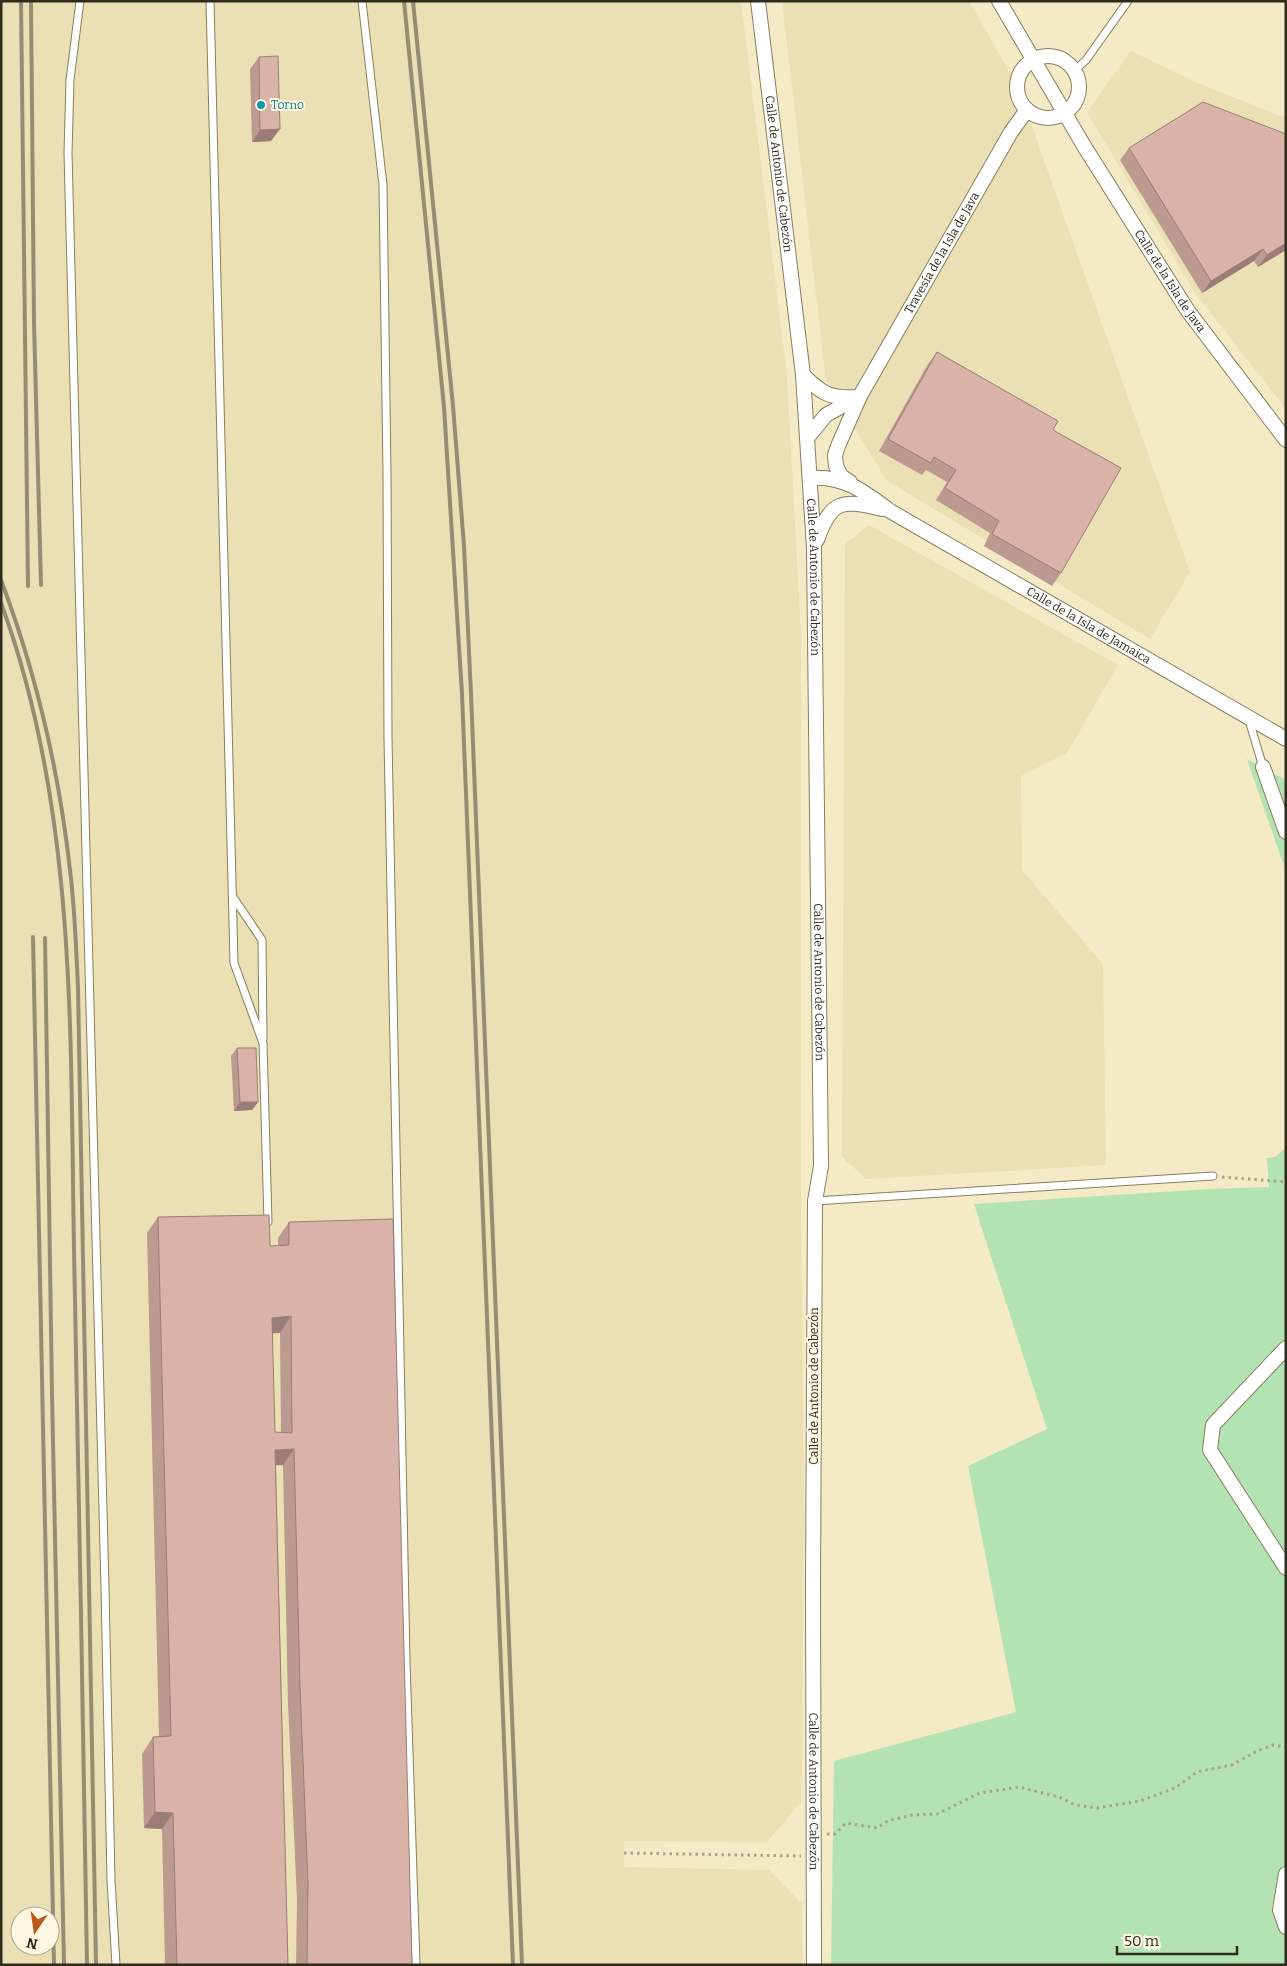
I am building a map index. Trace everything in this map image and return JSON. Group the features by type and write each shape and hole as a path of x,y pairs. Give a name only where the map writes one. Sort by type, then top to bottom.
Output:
{"street":[{"name":"Calle de Antonio de Cabezón","path":"758,1 803,374 814,548 822,1166 816,1201 813,1575 814,1965"},
{"name":"Calle de la Isla de Java","path":"1000,1 1032,59 1188,312 1286,440"},
{"path":"1051,55 1060,58 1075,70 1079,79 1080,89 1078,98 1065,113 1056,117 1045,118 1027,110 1021,102 1017,93 1017,83 1025,65 1032,59 1051,55"},
{"name":"Travesía de la Isla de Java","path":"856,486 841,476 836,466 835,455 860,396 1011,132 1027,110"},
{"path":"803,374 817,389 829,394 845,398 860,396"},
{"path":"808,437 826,415 860,396"},
{"name":"Calle de la Isla de Jamaica","path":"810,478 824,477 856,486 890,510 1286,739"},
{"name":"Calle de la Isla de Jamaica","path":"814,548 828,514 837,507 848,504 863,504 890,510"},
{"path":"1262,767 1286,832"},
{"path":"1286,1348 1213,1425 1210,1450 1286,1568"},
{"path":"1286,1874 1280,1910 1286,1927"}],"lane":[{"path":"80,1 70,80 68,153 111,1880 116,1965"},
{"path":"210,1 234,963 262,1043"},
{"path":"362,1 383,185 388,473 388,738 406,1651 416,1965"},
{"path":"1075,70 1086,60 1128,1"},
{"path":"1248,717 1262,767"},
{"path":"232,896 262,940 262,1043 268,1228"},
{"path":"816,1201 1213,1176"}],"path":[{"path":"1213,1176 1286,1182"},
{"path":"824,1834 835,1834 846,1823 877,1828 888,1821 912,1815 937,1814 980,1793 1018,1787 1059,1797 1075,1805 1098,1808 1140,1801 1175,1788 1197,1772 1232,1765 1257,1751 1273,1745 1286,1747"},
{"path":"624,1853 814,1856"}],"shaded area":[{"path":"1,1 741,1 787,376 801,634 801,1214 804,1510 801,1802 767,1842 624,1841 624,1867 769,1870 802,1904 802,1965 1,1965"},
{"path":"782,1 969,1 1018,87 1190,572 1150,639 886,480 826,381"},
{"path":"1131,51 1198,83 1286,118 1286,409 1195,293 1087,112"},
{"path":"869,525 1118,665 1067,753 1021,776 1022,870 1103,964 1106,1165 866,1179 842,1157 845,544"}],"green space":[{"path":"1247,759 1286,780 1286,872"},
{"path":"1286,1148 1286,1965 831,1965 834,1761 1016,1712 968,1466 1047,1429 974,1204 1269,1187 1267,1158 1275,1157"}],"building":[{"path":"278,56 280,129 260,130 259,57"},
{"path":"1203,102 1286,134 1286,243 1267,255 1263,249 1211,281 1129,148"},
{"path":"937,352 1058,421 1053,430 1121,468 1061,573 992,534 999,521 945,488 956,470 934,457 931,463 888,439"},
{"path":"237,1048 256,1048 258,1102 240,1102"},
{"path":"269,1215 270,1246 289,1245 289,1222 393,1219 412,1965 307,1965 308,1884 300,1687 294,1449 275,1450 288,1965 177,1965 173,1813 155,1812 153,1737 171,1736 158,1217","holes":["291,1316 292,1433 275,1432 272,1318"]}],"railway":[{"path":"21,1 28,586"},
{"path":"31,1 34,323 41,585"},
{"path":"404,1 444,407 462,694 513,1965"},
{"path":"413,1 453,406 464,546 522,1965"},
{"path":"1,580 25,651 53,759 60,796 74,914 78,987 96,1965"},
{"path":"1,603 26,681 44,760 56,841 64,922 72,1086 87,1965"},
{"path":"33,937 54,1965"},
{"path":"45,938 64,1965"}],"place":[{"name":"Torno","path":"261,105"}]}
